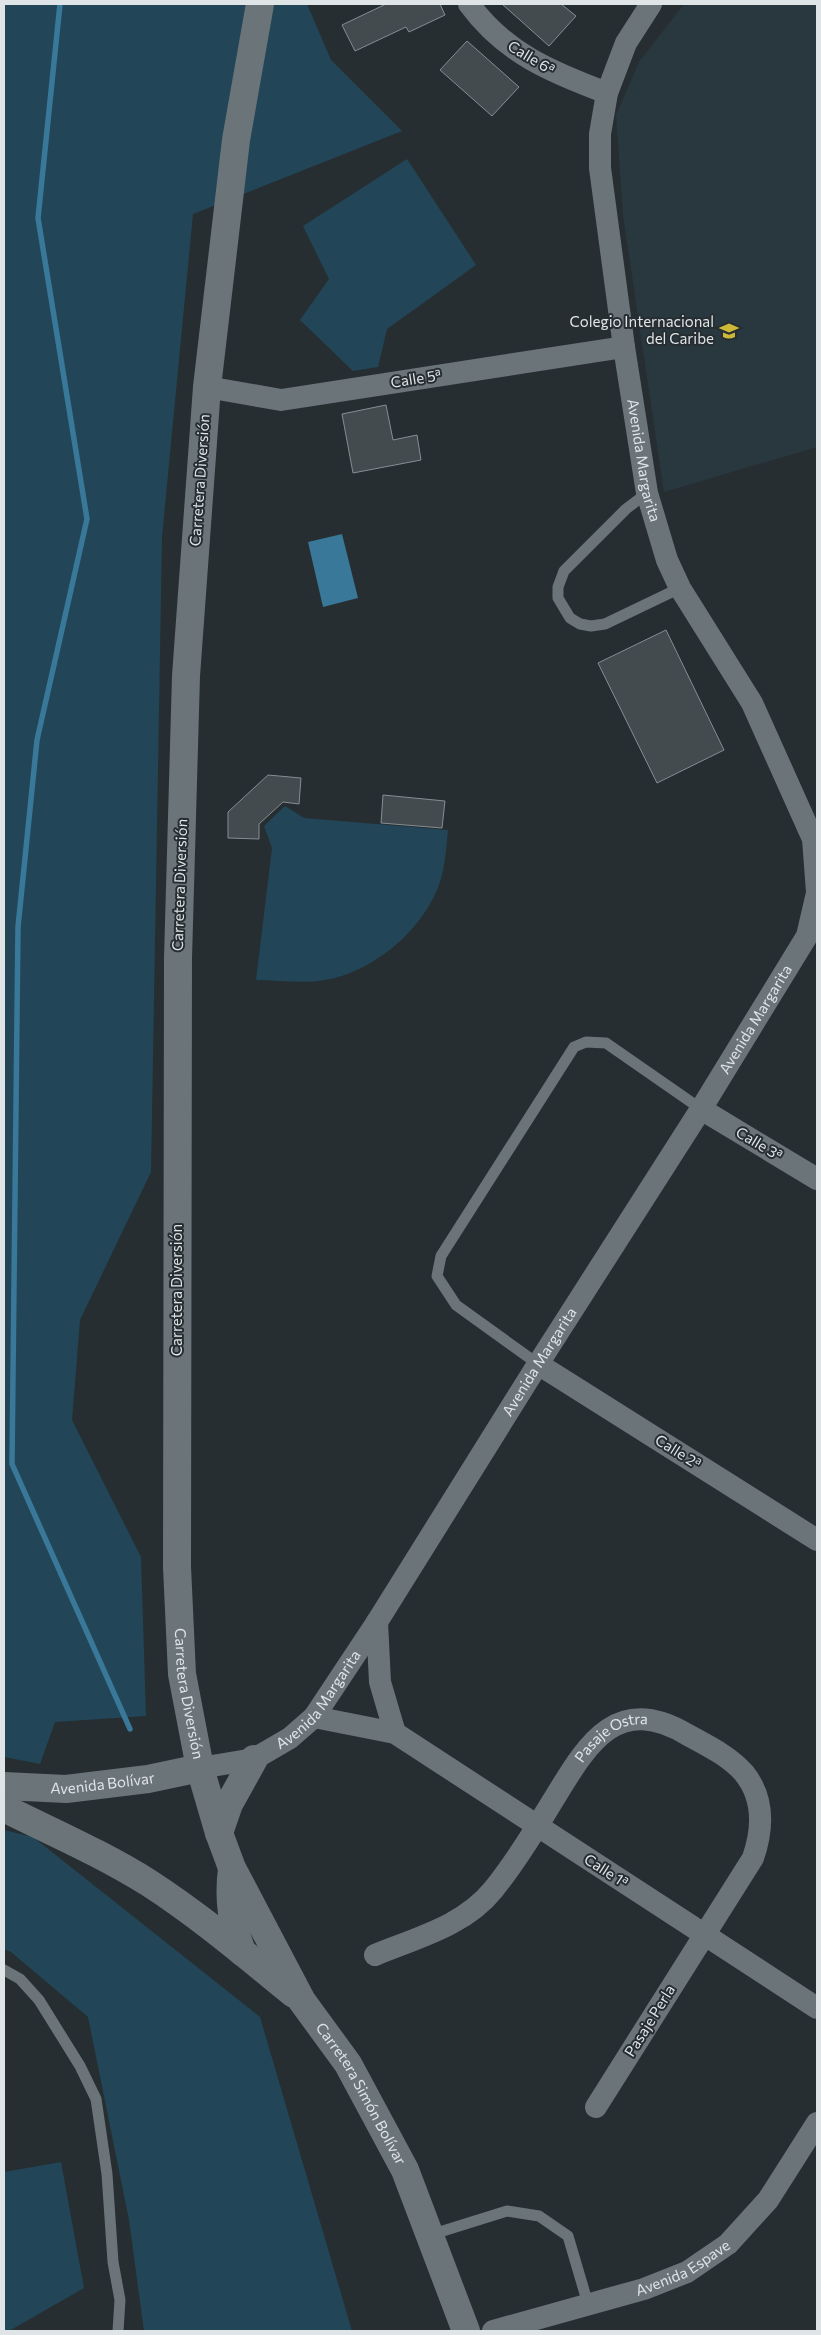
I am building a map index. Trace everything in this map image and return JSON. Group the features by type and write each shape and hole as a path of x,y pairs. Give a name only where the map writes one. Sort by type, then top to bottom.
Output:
{"main road":[{"name":"Carretera Diversión","path":"200,1768 182,1674 177,1567 178,958 186,676 207,387 236,140 260,4"},
{"path":"219,1833 229,1804 254,1759"},
{"name":"Avenida Bolívar","path":"4,1786 66,1789 148,1779 200,1768"},
{"name":"Carretera Simón Bolívar","path":"200,1768 219,1833 232,1868 302,2001 348,2064 405,2170 466,2331"},
{"path":"4,1808 121,1866 149,1883 184,1907 302,2001"},
{"name":"Carretera Simón Bolívar","path":"232,1868 229,1890 231,1913 242,1952"}],"street":[{"name":"Calle 6ª","path":"469,4 496,36 528,59 560,75 607,93"},
{"name":"Avenida Margarita","path":"200,1768 254,1759 290,1738 314,1717 377,1622 538,1364 702,1109 807,936 817,892 813,839 752,702 680,588 667,560 647,493 624,347 600,168 600,134 607,93 626,43 651,4"},
{"name":"Calle 5ª","path":"207,387 281,400 624,347"},
{"name":"Calle 3ª","path":"702,1109 817,1178"},
{"name":"Calle 2ª","path":"538,1364 817,1540"},
{"path":"314,1717 394,1733 380,1682 377,1622"},
{"name":"Pasaje Ostra","path":"375,1955 450,1924 472,1911 493,1890 537,1826 582,1753 598,1735 616,1725 637,1720 658,1721 678,1729 724,1755 736,1764 749,1779 758,1798 762,1818 760,1838 753,1858 705,1935"},
{"name":"Calle 1ª","path":"394,1733 817,2008"},
{"name":"Pasaje Perla","path":"596,2107 705,1935"},
{"name":"Avenida Espave","path":"493,2331 644,2289 686,2272 728,2244 768,2200 817,2122"}],"lane":[{"path":"647,493 626,509 564,571 558,587 558,598 570,618 580,624 591,626 605,624 680,588"},
{"path":"538,1364 456,1305 437,1276 441,1256 574,1047 586,1042 606,1043 702,1109"},
{"path":"4,1970 20,1980 39,2000 80,2066 96,2099 107,2174 113,2262 120,2300 118,2331"},
{"path":"430,2235 507,2211 539,2216 568,2236 588,2304"}],"shaded area":[{"path":"4,4 307,4 331,60 402,131 193,214 162,537 151,1172 80,1320 72,1420 141,1557 146,1716 55,1722 40,1764 4,1757"},
{"name":"Colegio Internacional del Caribe","path":"684,4 817,4 817,447 664,492 623,215 616,115 639,62"},
{"path":"407,159 476,265 387,329 378,367 353,371 300,320 329,279 303,226"},
{"path":"342,534 358,598 323,607 308,542"},
{"path":"285,806 304,818 448,830 445,860 440,883 429,906 418,922 392,949 360,969 343,976 308,982 256,980 272,848 264,826"},
{"path":"4,1830 33,1837 260,2017 352,2331 144,2331 129,2220 88,2017 11,1952 4,1949"},
{"path":"61,2162 84,2288 9,2331 4,2331 4,2172"}],"building":[{"path":"386,4 440,4 445,15 409,32 406,27 355,51 342,25"},
{"path":"502,4 561,4 576,16 549,46"},
{"path":"467,41 519,87 492,116 440,70"},
{"path":"386,405 393,440 417,435 421,460 353,473 342,414"},
{"path":"666,630 724,750 657,783 598,663"},
{"path":"268,775 301,778 299,804 283,802 259,824 259,839 228,838 228,812"},
{"path":"383,795 445,801 442,828 381,823"}],"waterway":[{"path":"60,4 38,218 87,519 37,740 18,927 12,1464 130,1729"}],"place":[{"name":"Colegio Internacional del Caribe","path":"729,331"}]}
